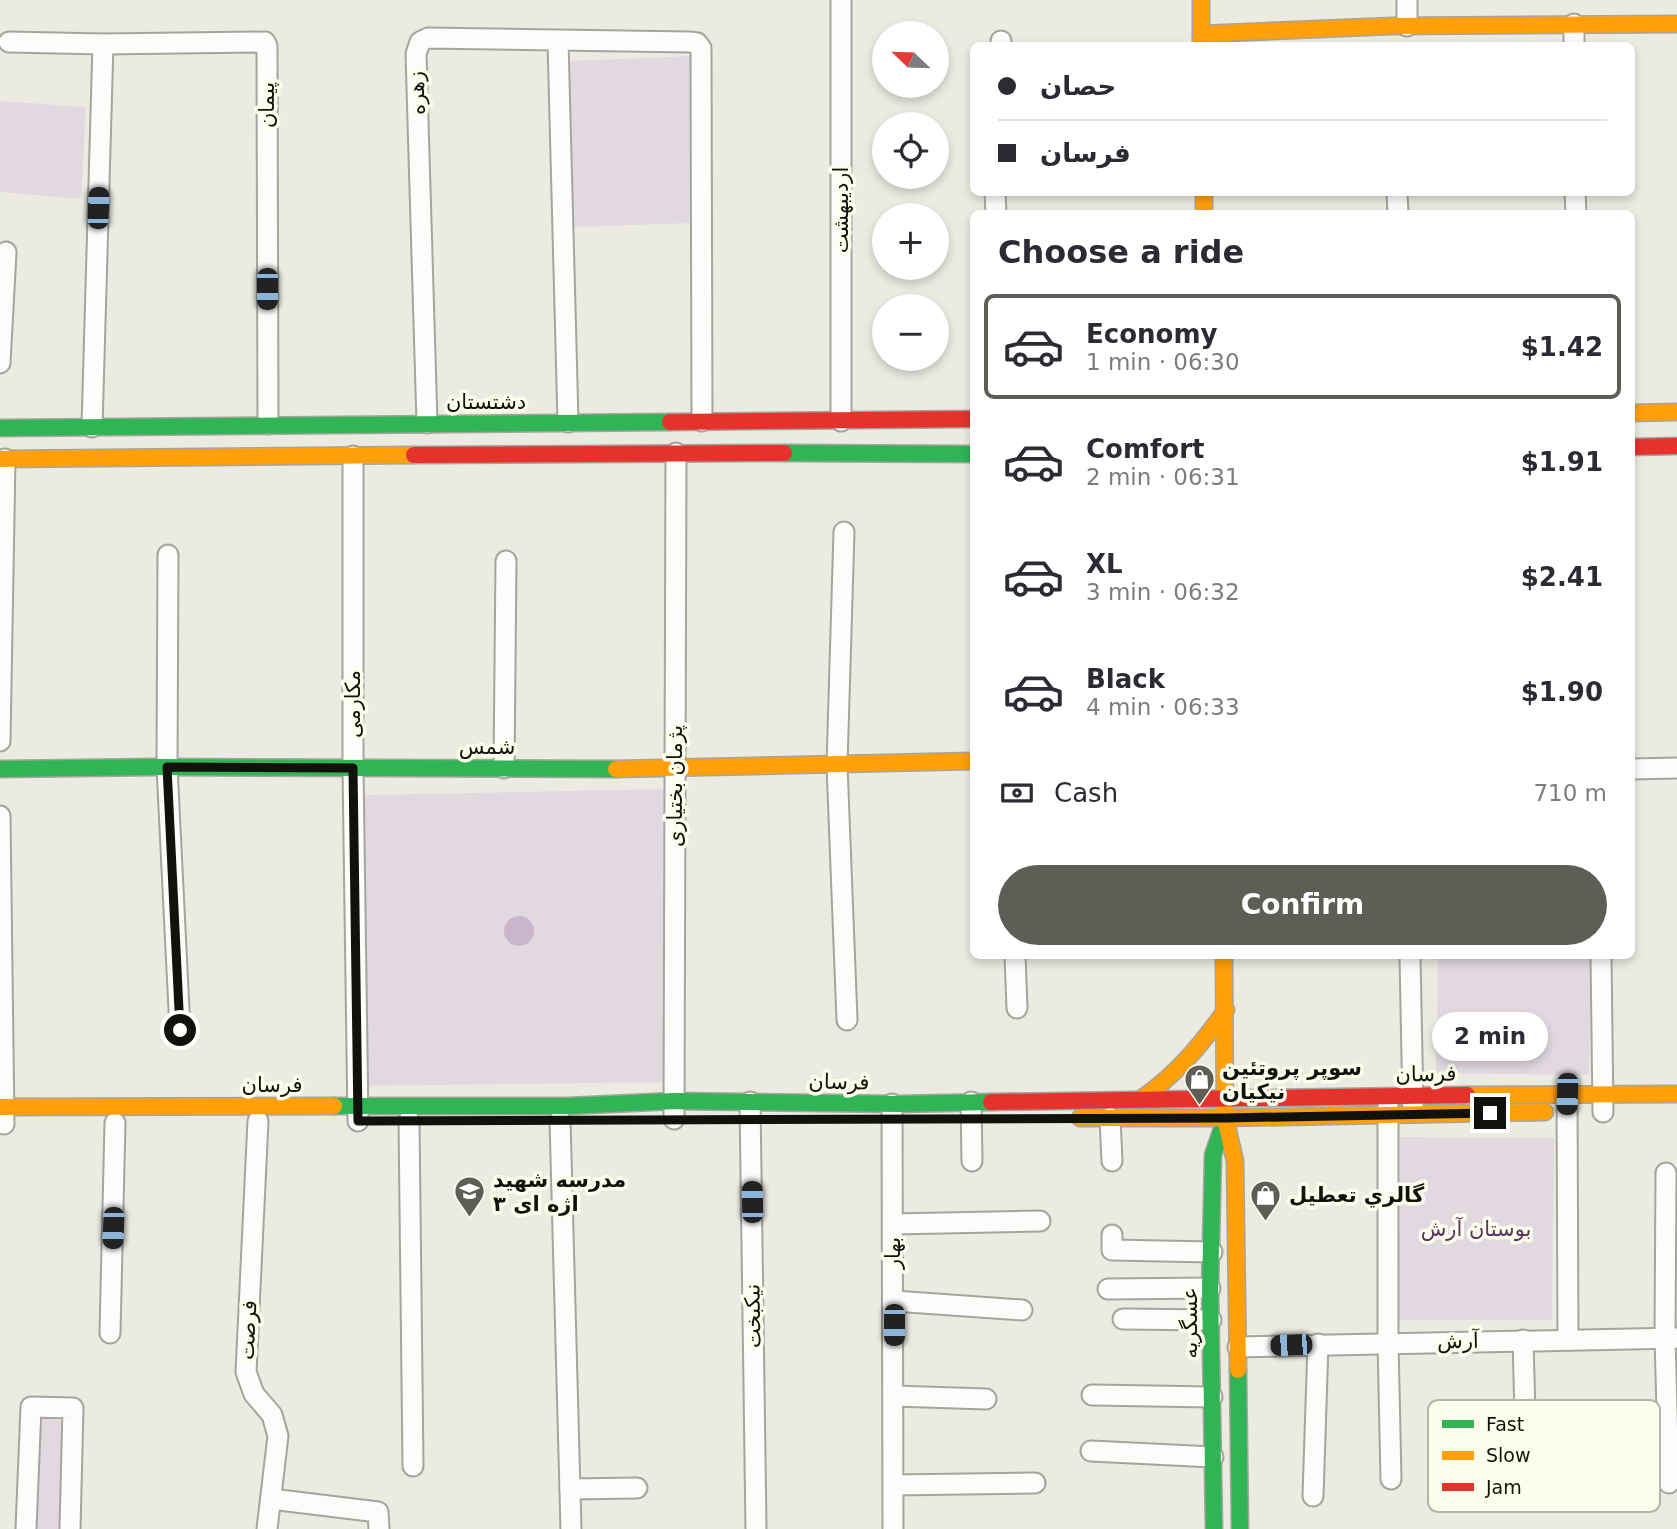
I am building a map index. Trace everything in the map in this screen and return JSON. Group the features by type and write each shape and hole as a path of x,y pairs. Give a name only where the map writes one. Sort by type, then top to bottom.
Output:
{"street":[{"name":"اردیبهشت","path":"841,0 841,421"},
{"path":"1200,0 1201,40 1574,24 1677,24"},
{"path":"1397,33 1407,0"},
{"path":"1574,24 1574,42"},
{"name":"زهره","path":"427,423 416,54 420,42 428,38 697,43 701,48 702,421"},
{"path":"558,41 568,422"},
{"name":"پیمان","path":"9,42 265,42 268,424"},
{"path":"92,427 103,44"},
{"path":"0,363 6,252"},
{"path":"1635,413 1677,412"},
{"name":"دشتستان","path":"0,428 970,419"},
{"path":"242,425 245,457"},
{"path":"1635,447 1677,446"},
{"path":"0,741 3,459 676,453 970,454"},
{"name":"پژمان بختیاری","path":"674,1115 676,453"},
{"name":"مکارمی","path":"353,456 353,768 358,1113"},
{"path":"844,532 837,765 847,1020"},
{"path":"168,555 167,767 180,1030"},
{"path":"505,768 506,561"},
{"name":"شمس","path":"0,769 675,768 970,761"},
{"path":"1635,769 1677,768"},
{"path":"0,816 2,1116 26,1123"},
{"path":"1015,959 1017,1008"},
{"name":"عسگریه","path":"1214,1529 1210,1288 1213,1155 1225,1118 1226,1098 1224,959"},
{"path":"1410,959 1413,1105"},
{"path":"1568,1340 1601,959"},
{"path":"1141,1099 1165,1083 1195,1054 1226,1010"},
{"name":"فرسان","path":"2,1116 358,1113 568,1106 674,1115 892,1111 976,1113 1141,1099 1226,1098 1388,1105 1589,1107 1677,1094"},
{"path":"1388,1105 1391,1479"},
{"name":"فرسان","path":"1068,1118 1225,1118 1388,1105"},
{"name":"فرسان","path":"815,1119 892,1111"},
{"name":"بهار","path":"892,1111 893,1529"},
{"name":"فرسان","path":"64,1123 258,1121 358,1113 409,1120 624,1120"},
{"path":"972,1161 976,1113"},
{"name":"نیکبخت","path":"751,1115 756,1529"},
{"path":"1110,1118 1112,1161"},
{"name":"عسگریه","path":"1225,1118 1236,1161 1240,1529"},
{"path":"409,1120 413,1466"},
{"path":"560,1120 571,1529"},
{"name":"فرصت","path":"258,1121 246,1372 254,1394 272,1416 278,1436 267,1529"},
{"path":"110,1333 116,1122"},
{"path":"1666,1173 1671,1338 1669,1483"},
{"path":"893,1224 1040,1221"},
{"path":"1112,1235 1112,1250 1212,1252"},
{"path":"1108,1289 1210,1288"},
{"path":"894,1301 1022,1310"},
{"path":"1123,1319 1211,1320"},
{"name":"آرش","path":"1238,1347 1318,1343 1671,1338"},
{"path":"1523,1340 1525,1400"},
{"path":"1313,1496 1318,1343"},
{"path":"1092,1395 1212,1397"},
{"path":"894,1396 986,1399"},
{"path":"26,1529 31,1407 73,1408 70,1529"},
{"path":"1091,1451 1213,1457"},
{"path":"894,1485 1035,1483"},
{"path":"570,1489 637,1488"},
{"path":"271,1499 378,1512 379,1529"}],"green space":[{"path":"692,56 693,223 572,227 568,61"},
{"path":"0,101 86,107 81,199 0,192"},
{"path":"668,789 668,1082 366,1086 365,795"},
{"path":"1438,959 1591,959 1589,1075 1436,1073"},
{"name":"بوستان آرش","path":"1400,1137 1554,1138 1552,1320 1399,1320"},
{"path":"39,1419 61,1420 61,1529 38,1529"}],"shaded area":[{"path":"519,916 525,917 533,925 533,937 525,945 519,946 513,945 505,937 504,931 505,925 513,917"}],"traffic: fast":[{"path":"0,428 670,422"},
{"path":"784,453 970,454"},
{"path":"0,769 616,769"},
{"path":"334,1106 568,1106 674,1101 899,1104 991,1102"},
{"path":"1214,1529 1210,1288 1213,1155 1225,1120"},
{"path":"1238,1370 1240,1529"}],"traffic: slow":[{"path":"1201,0 1201,42"},
{"path":"1201,34 1392,26 1677,24"},
{"path":"1204,196 1204,210"},
{"path":"1635,413 1677,412"},
{"path":"0,459 414,455"},
{"path":"616,769 970,761"},
{"path":"1224,959 1225,1118 1235,1161 1238,1370"},
{"path":"1141,1099 1187,1059 1226,1010"},
{"path":"1467,1095 1677,1094"},
{"path":"0,1107 334,1106"},
{"path":"1080,1118 1545,1112"}],"traffic: jam":[{"path":"670,422 970,419"},
{"path":"1635,447 1677,446"},
{"path":"414,455 784,453"},
{"path":"991,1102 1467,1095"}],"place":[{"name":"سوپر پروتئین نیکیان","path":"1199,1107"},
{"name":"مدرسه شهید اژه ای ۳","path":"470,1219"},
{"name":"گالري تعطيل","path":"1266,1222"}],"route":[{"path":"180,1030 167,767 353,768 358,1121 1225,1118 1490,1113"}]}
